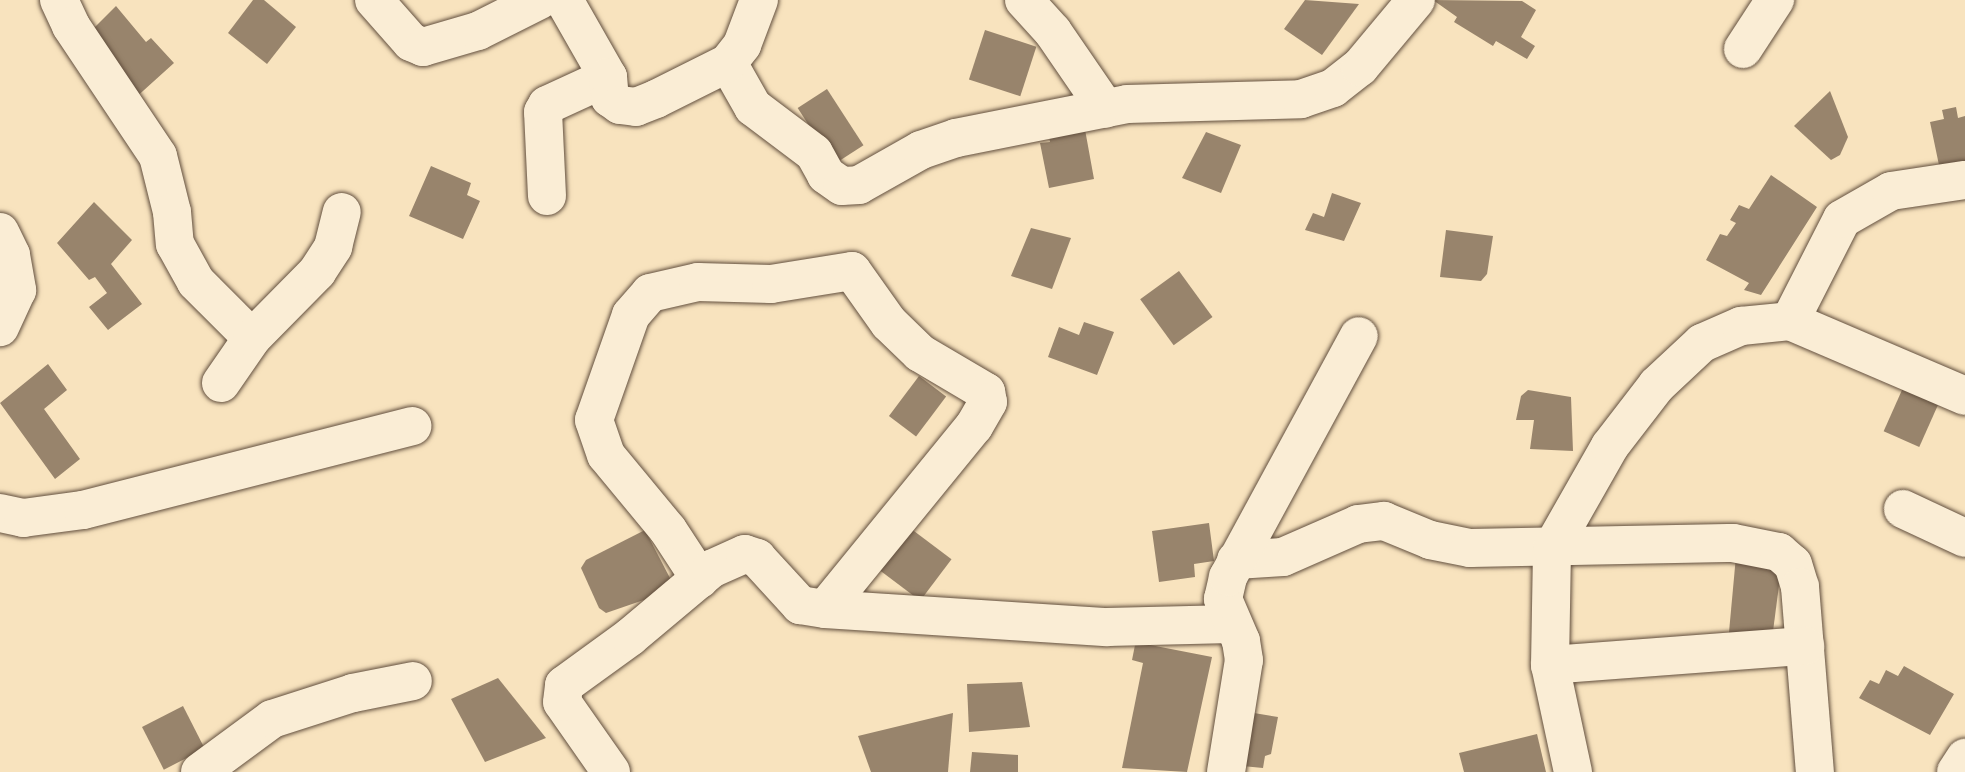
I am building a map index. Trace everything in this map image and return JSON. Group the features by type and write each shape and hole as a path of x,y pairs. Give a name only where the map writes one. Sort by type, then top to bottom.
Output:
{"street":[{"path":"60,0 71,26 158,156 172,212 175,244 190,272 251,338"},
{"path":"374,0 411,42 423,47 478,31 540,0"},
{"path":"564,0 608,77 610,98 620,105 636,107 728,63 742,44 759,0"},
{"path":"1024,0 1053,33 1106,109"},
{"path":"1743,49 1775,0"},
{"path":"728,63 753,107 814,153 826,176 842,186 859,185 921,150 956,138 1106,109 1199,100 1301,99 1333,88 1360,67 1406,3"},
{"path":"547,196 543,112 547,104 608,77"},
{"path":"1790,321 1842,219 1892,191 1965,180"},
{"path":"221,383 251,338 317,272 333,247 342,212"},
{"path":"0,232 11,255 18,290 0,327"},
{"path":"700,579 668,530 606,455 594,420 631,315 650,293 698,282 771,285 852,271 889,323 920,353 986,392 988,402 974,426 825,610"},
{"path":"1573,772 1550,664 1552,548 1610,446 1657,385 1702,343 1741,326 1790,321 1965,396"},
{"path":"1226,772 1244,660 1241,641 1223,600 1236,559 1359,336"},
{"path":"0,513 23,518 82,510 412,426"},
{"path":"1903,509 1965,538"},
{"path":"1236,559 1283,557 1358,524 1384,521 1430,540 1470,548 1733,543 1779,552 1793,564 1800,587 1815,772"},
{"path":"611,772 573,721 560,692 564,685 700,579 745,554 757,558 800,605 825,610 1107,627 1232,624"},
{"path":"1550,664 1805,646"},
{"path":"200,772 272,719 353,692 413,681"},
{"path":"1956,772 1965,758"}],"building":[{"path":"253,0 264,0 296,27 267,64 228,33"},
{"path":"1305,0 1359,4 1322,55 1284,29"},
{"path":"1433,0 1522,1 1536,10 1521,37 1535,46 1527,59 1496,41 1493,46 1454,22 1457,17"},
{"path":"116,6 146,42 151,38 174,63 133,100 85,37"},
{"path":"985,30 1036,47 1020,96 969,79"},
{"path":"827,89 863,145 834,164 798,108"},
{"path":"1830,91 1848,137 1840,155 1831,160 1794,126"},
{"path":"1956,107 1958,118 1965,116 1965,165 1940,170 1930,122 1944,119 1942,110"},
{"path":"1084,124 1094,179 1049,188 1040,143 1050,142 1048,131"},
{"path":"1206,132 1241,145 1221,193 1182,178"},
{"path":"431,166 471,183 467,195 480,201 463,239 409,216"},
{"path":"1771,175 1817,207 1761,295 1744,290 1749,283 1706,260 1720,234 1727,236 1736,223 1730,220 1739,205 1749,209"},
{"path":"1332,193 1361,203 1344,241 1305,230 1313,213 1324,217"},
{"path":"94,202 132,240 111,264 142,304 108,330 89,307 107,293 95,277 89,280 57,243"},
{"path":"1031,228 1071,238 1052,289 1011,276"},
{"path":"1446,230 1493,236 1487,274 1481,281 1440,277"},
{"path":"1179,271 1213,317 1174,345 1140,299"},
{"path":"1084,322 1114,332 1097,375 1048,357 1059,327 1079,335"},
{"path":"48,364 67,390 44,409 80,459 55,479 0,403"},
{"path":"919,376 946,396 916,436 889,416"},
{"path":"1906,381 1942,397 1919,447 1884,431"},
{"path":"1528,390 1571,397 1573,451 1530,449 1534,420 1516,420 1521,396"},
{"path":"902,522 952,559 920,601 871,564"},
{"path":"1209,523 1214,561 1194,564 1195,577 1159,582 1152,531"},
{"path":"645,530 671,580 670,591 606,613 599,608 581,568 586,560"},
{"path":"1736,556 1782,562 1772,639 1728,643"},
{"path":"1140,643 1212,657 1187,772 1122,768 1143,663 1132,660 1135,645"},
{"path":"1904,666 1954,694 1930,735 1859,698 1870,680 1879,684 1886,670 1898,676"},
{"path":"498,678 546,738 485,762 451,699"},
{"path":"1022,682 1030,727 969,732 967,684"},
{"path":"183,706 205,749 164,770 142,727"},
{"path":"1242,711 1278,717 1271,754 1265,756 1263,768 1232,765"},
{"path":"953,713 948,772 871,772 858,736"},
{"path":"1537,734 1546,772 1464,772 1459,753"},
{"path":"972,752 1018,755 1018,772 970,772"}]}
